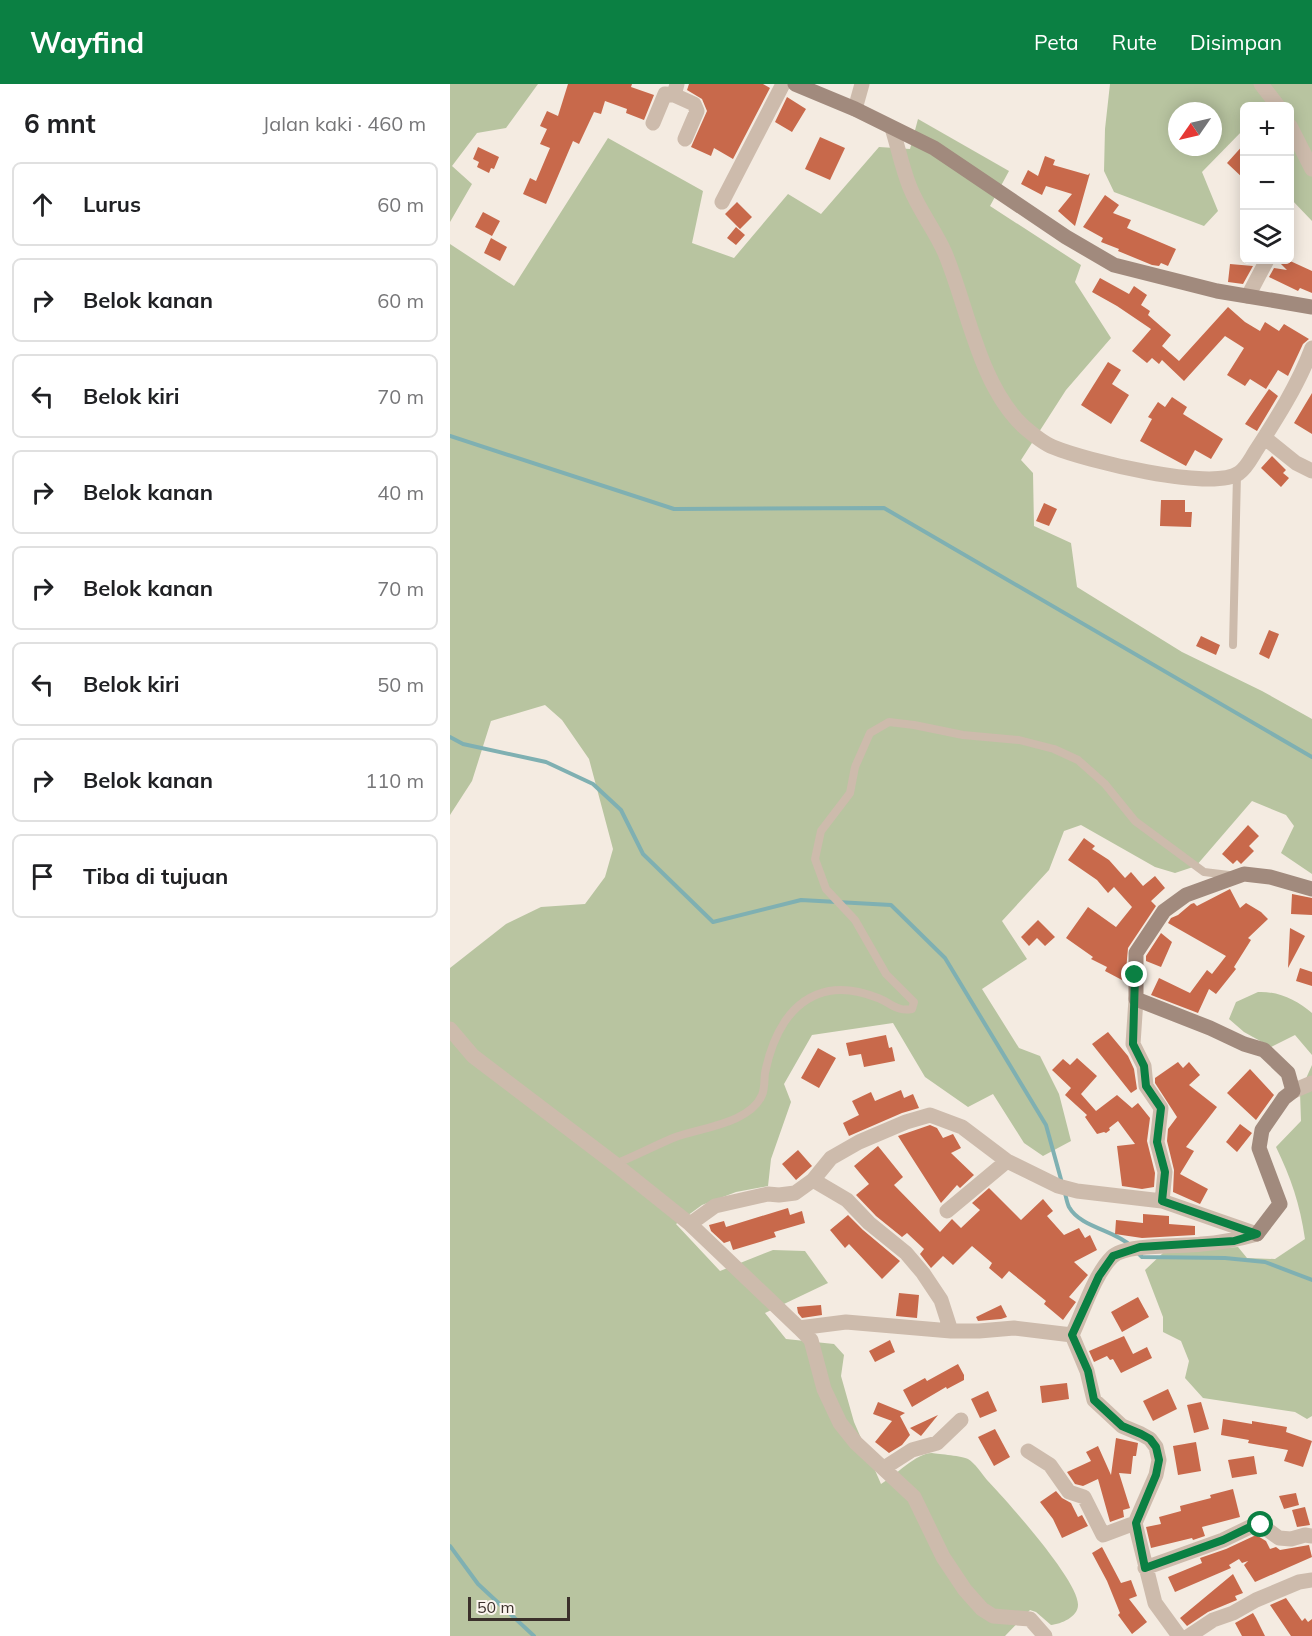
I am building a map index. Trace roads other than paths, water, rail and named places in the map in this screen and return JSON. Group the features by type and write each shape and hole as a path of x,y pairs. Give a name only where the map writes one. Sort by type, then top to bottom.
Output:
{"street":[{"path":"722,202 783,84"},
{"path":"795,84 855,109 934,148 1066,237 1114,265 1217,291 1312,307"},
{"path":"855,109 862,84"},
{"path":"1261,84 1275,102"},
{"path":"653,123 664,94 675,89 696,106 697,111 685,139"},
{"path":"892,128 909,185 945,252 977,348 996,391 1023,426 1051,447 1092,460 1187,478 1225,478 1237,475 1246,467 1265,438 1303,372 1312,348"},
{"path":"1294,134 1312,169"},
{"path":"1248,296 1265,264"},
{"path":"1265,438 1296,463 1312,471"},
{"path":"1162,1201 1165,1172 1157,1142 1161,1108 1146,1086 1144,1066 1133,1044 1136,953 1164,911 1185,895 1244,874 1270,877 1312,890"},
{"path":"1136,999 1244,1044 1264,1050 1288,1073 1293,1091"},
{"path":"450,1029 474,1056 690,1224 811,1340 824,1389 840,1423 856,1443 914,1497 943,1557 974,1601 993,1616 1030,1619 1045,1636"},
{"path":"1179,1636 1155,1603 1136,1523 1156,1475 1159,1460 1156,1447 1150,1439 1122,1426 1094,1400 1088,1371 1072,1335 1099,1276 1113,1256 1135,1248 1223,1242 1257,1234 1280,1204 1259,1148 1262,1130 1284,1098 1293,1091 1312,1083"},
{"path":"690,1224 715,1206 768,1194 795,1193 813,1180 831,1158 906,1122 930,1115 962,1127 1007,1161 1058,1185 1077,1191 1162,1201 1257,1234"},
{"path":"947,1210 1007,1161"},
{"path":"813,1180 848,1200 869,1223 906,1253 941,1300 951,1330"},
{"path":"799,1328 846,1322 979,1331 1014,1328 1072,1335"},
{"path":"884,1467 912,1450 937,1443 961,1420"},
{"path":"1028,1451 1050,1465 1069,1492 1084,1497 1103,1534 1136,1523"},
{"path":"1145,1568 1223,1540 1254,1525 1261,1525 1279,1538 1312,1536"},
{"path":"1189,1636 1213,1620 1233,1613 1256,1600 1299,1582 1312,1580"}],"lane":[{"path":"1233,645 1237,475"},
{"path":"615,1164 644,1153 674,1137 712,1128 748,1112 762,1096 774,1039 791,1013 806,1000 828,992 848,990 878,998 903,1011 912,1009 914,1002 886,974 855,920 826,889 815,859 821,831 850,793 855,767 870,733 889,722 963,735 1019,740 1053,749 1078,760 1105,784 1135,821 1204,872 1221,875 1244,874"}],"waterway":[{"path":"450,436 674,509 884,508 1312,757"},
{"path":"450,737 463,744 546,762 593,784 621,810 643,854 713,922 801,900 891,905 945,958 1046,1125 1062,1183"},
{"path":"1065,1193 1069,1207 1074,1214 1131,1246"},
{"path":"1138,1253 1142,1257 1225,1258 1265,1262 1312,1280"},
{"path":"450,1546 478,1584 534,1636"}]}
